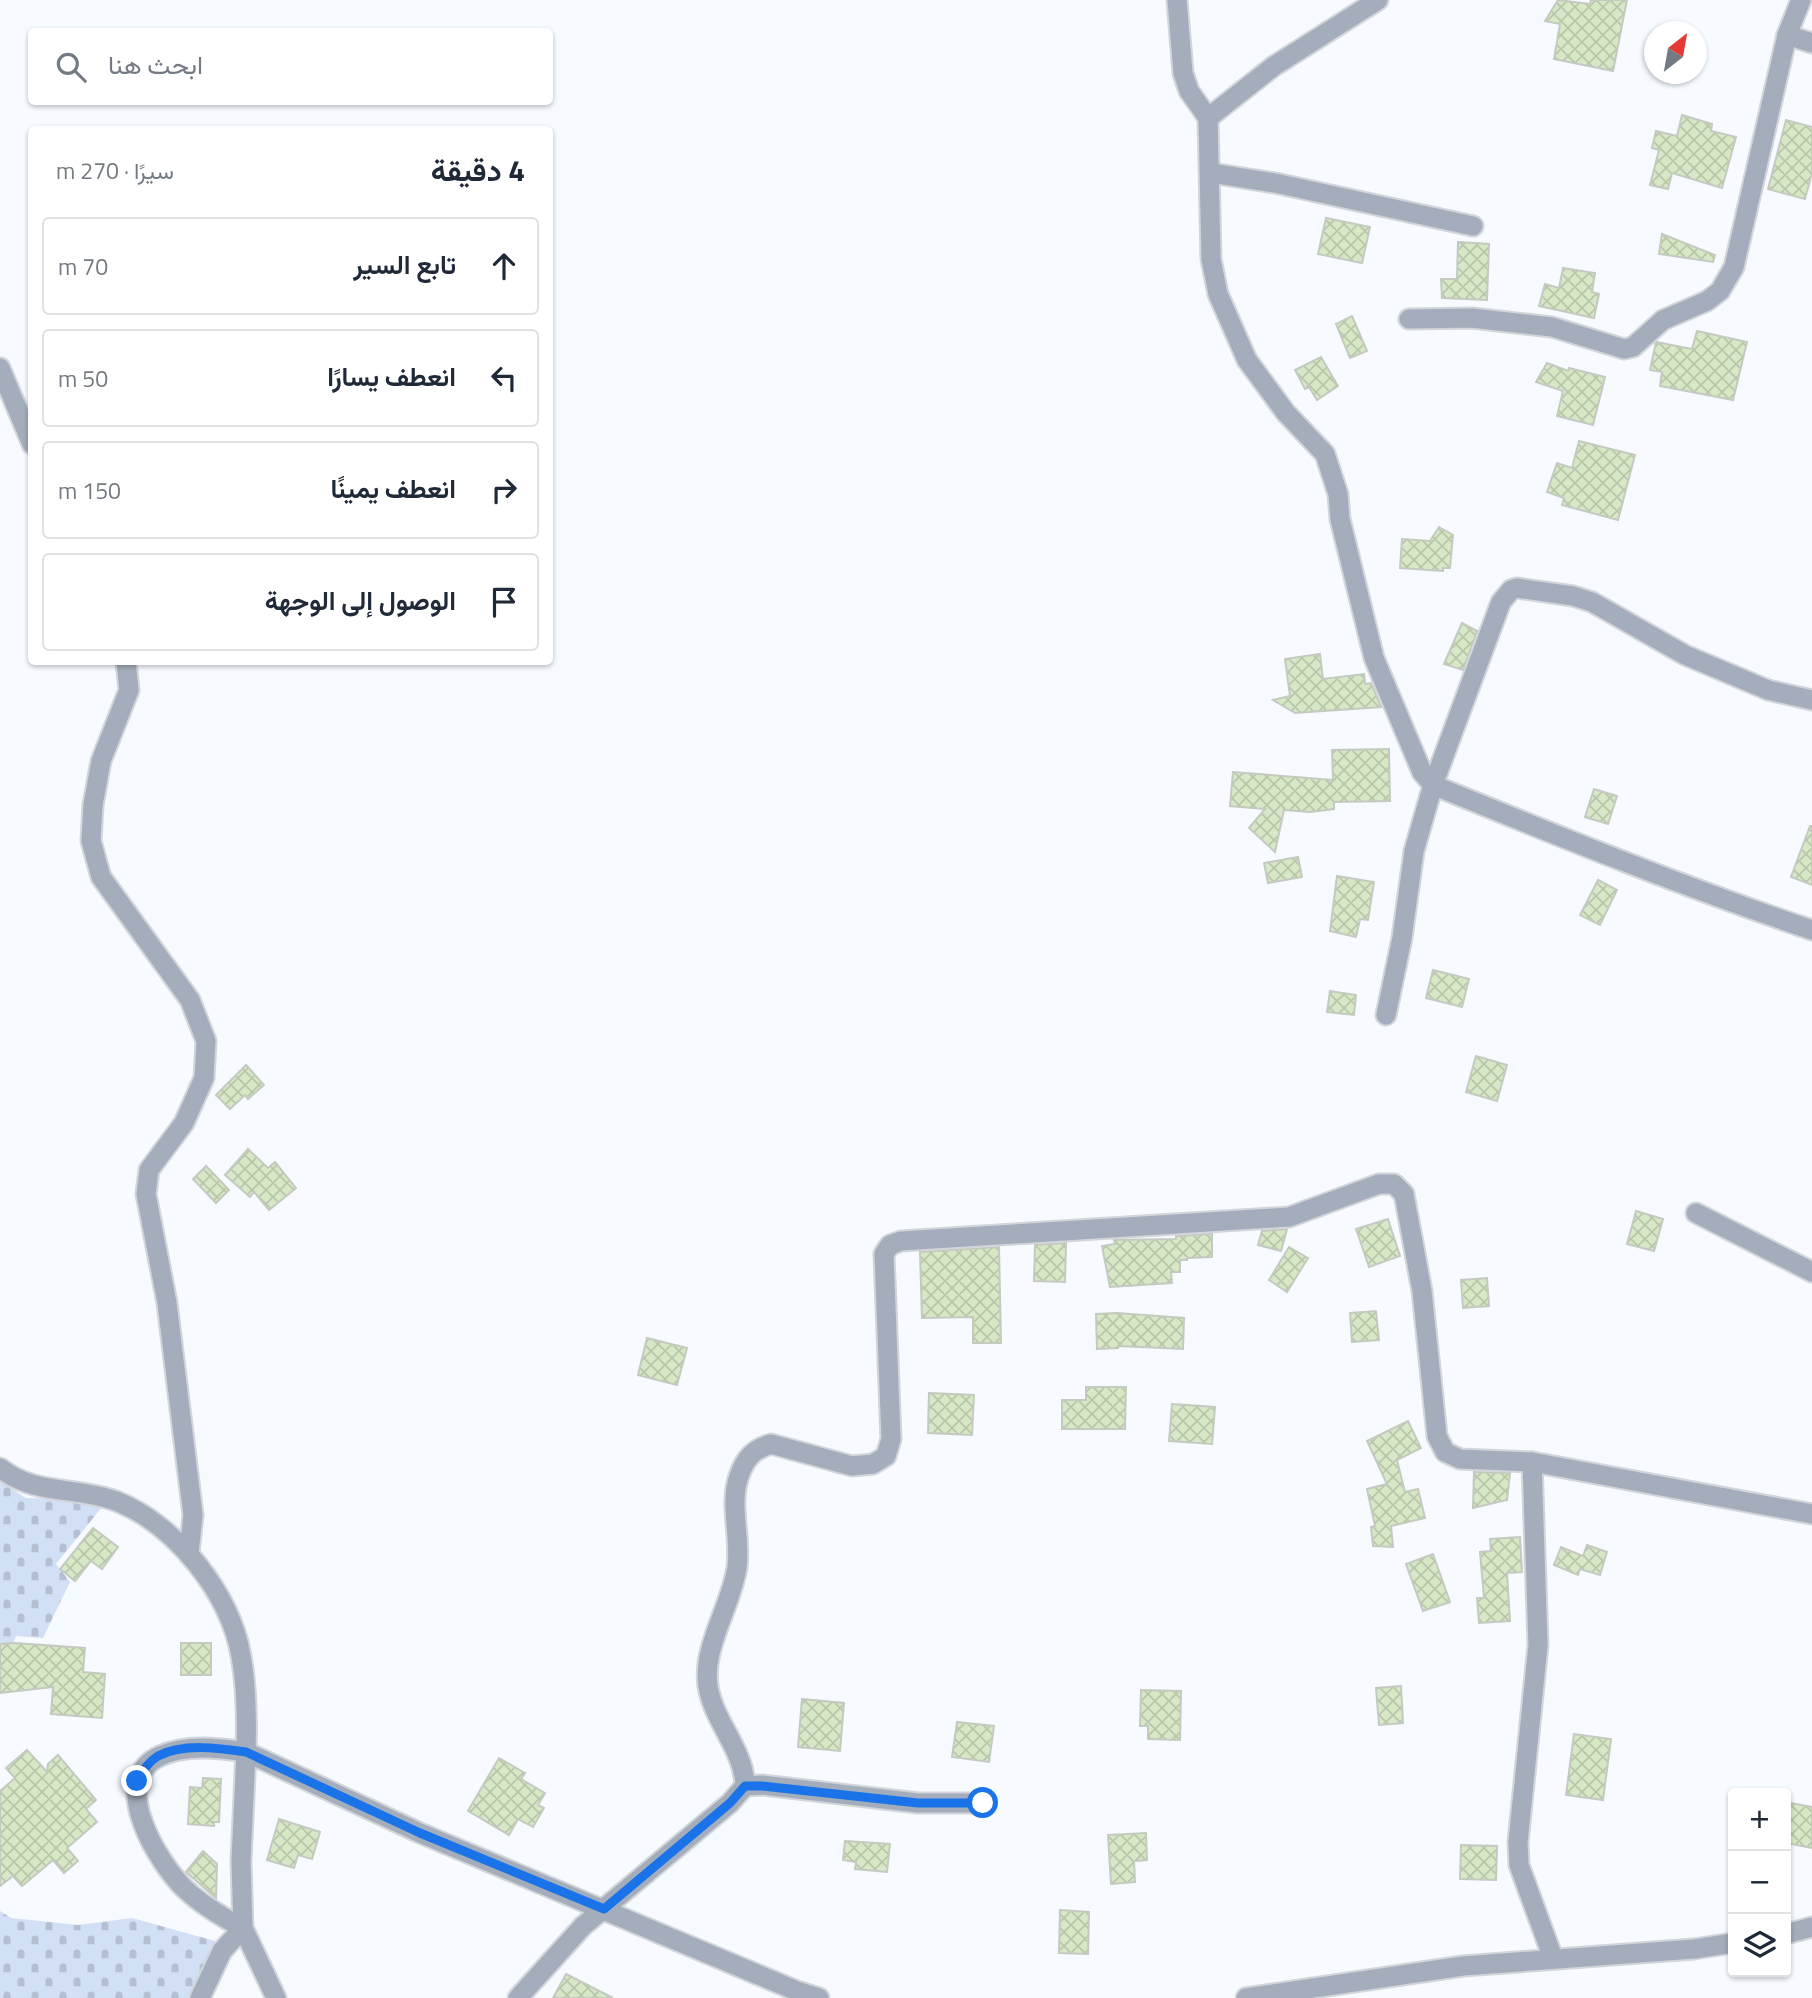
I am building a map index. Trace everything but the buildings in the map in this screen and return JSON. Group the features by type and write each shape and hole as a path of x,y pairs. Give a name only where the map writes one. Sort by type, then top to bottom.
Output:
{"street":[{"path":"1177,0 1183,73 1189,91 1208,118 1211,259 1218,294 1247,360 1286,413 1325,454 1338,494 1340,519 1374,658 1422,772 1433,785 1580,844 1812,930"},
{"path":"1208,118 1274,66 1378,0"},
{"path":"1409,319 1472,318 1552,327 1624,349 1633,347 1662,320 1707,301 1720,291 1734,267 1787,35 1801,0"},
{"path":"1787,35 1812,43"},
{"path":"1210,173 1275,183 1473,226"},
{"path":"0,368 28,434"},
{"path":"1386,1015 1402,937 1414,851 1433,785 1500,602 1511,590 1517,588 1573,596 1592,602 1685,655 1768,690 1812,700"},
{"path":"126,665 129,690 100,761 91,842 101,877 191,1000 206,1041 204,1078 184,1123 149,1170 146,1194 167,1303 193,1515 189,1553"},
{"path":"518,1998 583,1926 730,1803 745,1786 745,1770 708,1686 709,1660 737,1569 738,1539 734,1514 738,1479 746,1460 757,1447 771,1444 852,1466 873,1464 886,1456 891,1439 884,1254 890,1245 901,1241 1289,1217 1379,1184 1394,1184 1404,1194 1422,1291 1437,1436 1445,1452 1460,1459 1532,1462 1812,1514"},
{"path":"1696,1213 1812,1272"},
{"path":"1532,1462 1538,1645 1518,1842 1522,1874 1553,1958"},
{"path":"0,1468 15,1479 36,1487 114,1501 143,1514 189,1553 225,1607 241,1654 247,1712 241,1861 243,1928 276,1998"},
{"path":"243,1928 213,1912 183,1888 152,1846 139,1814 137,1781 145,1767 158,1756 178,1750 222,1748 246,1752 420,1833 820,1998"},
{"path":"745,1786 918,1803 983,1803"},
{"path":"1791,1933 1812,1927"},
{"path":"200,1998 222,1951 243,1928"},
{"path":"1246,1998 1463,1966 1694,1949 1728,1944"}],"green space":[{"path":"0,1481 26,1498 66,1499 102,1507 56,1564 70,1582 43,1638 16,1636 11,1649 0,1652"},
{"path":"0,1911 11,1918 78,1925 132,1918 215,1941 189,1998 0,1998"}],"route":[{"path":"137,1781 145,1767 158,1756 178,1750 222,1748 246,1752 420,1833 604,1909 730,1803 745,1786 918,1803 983,1803"}]}
